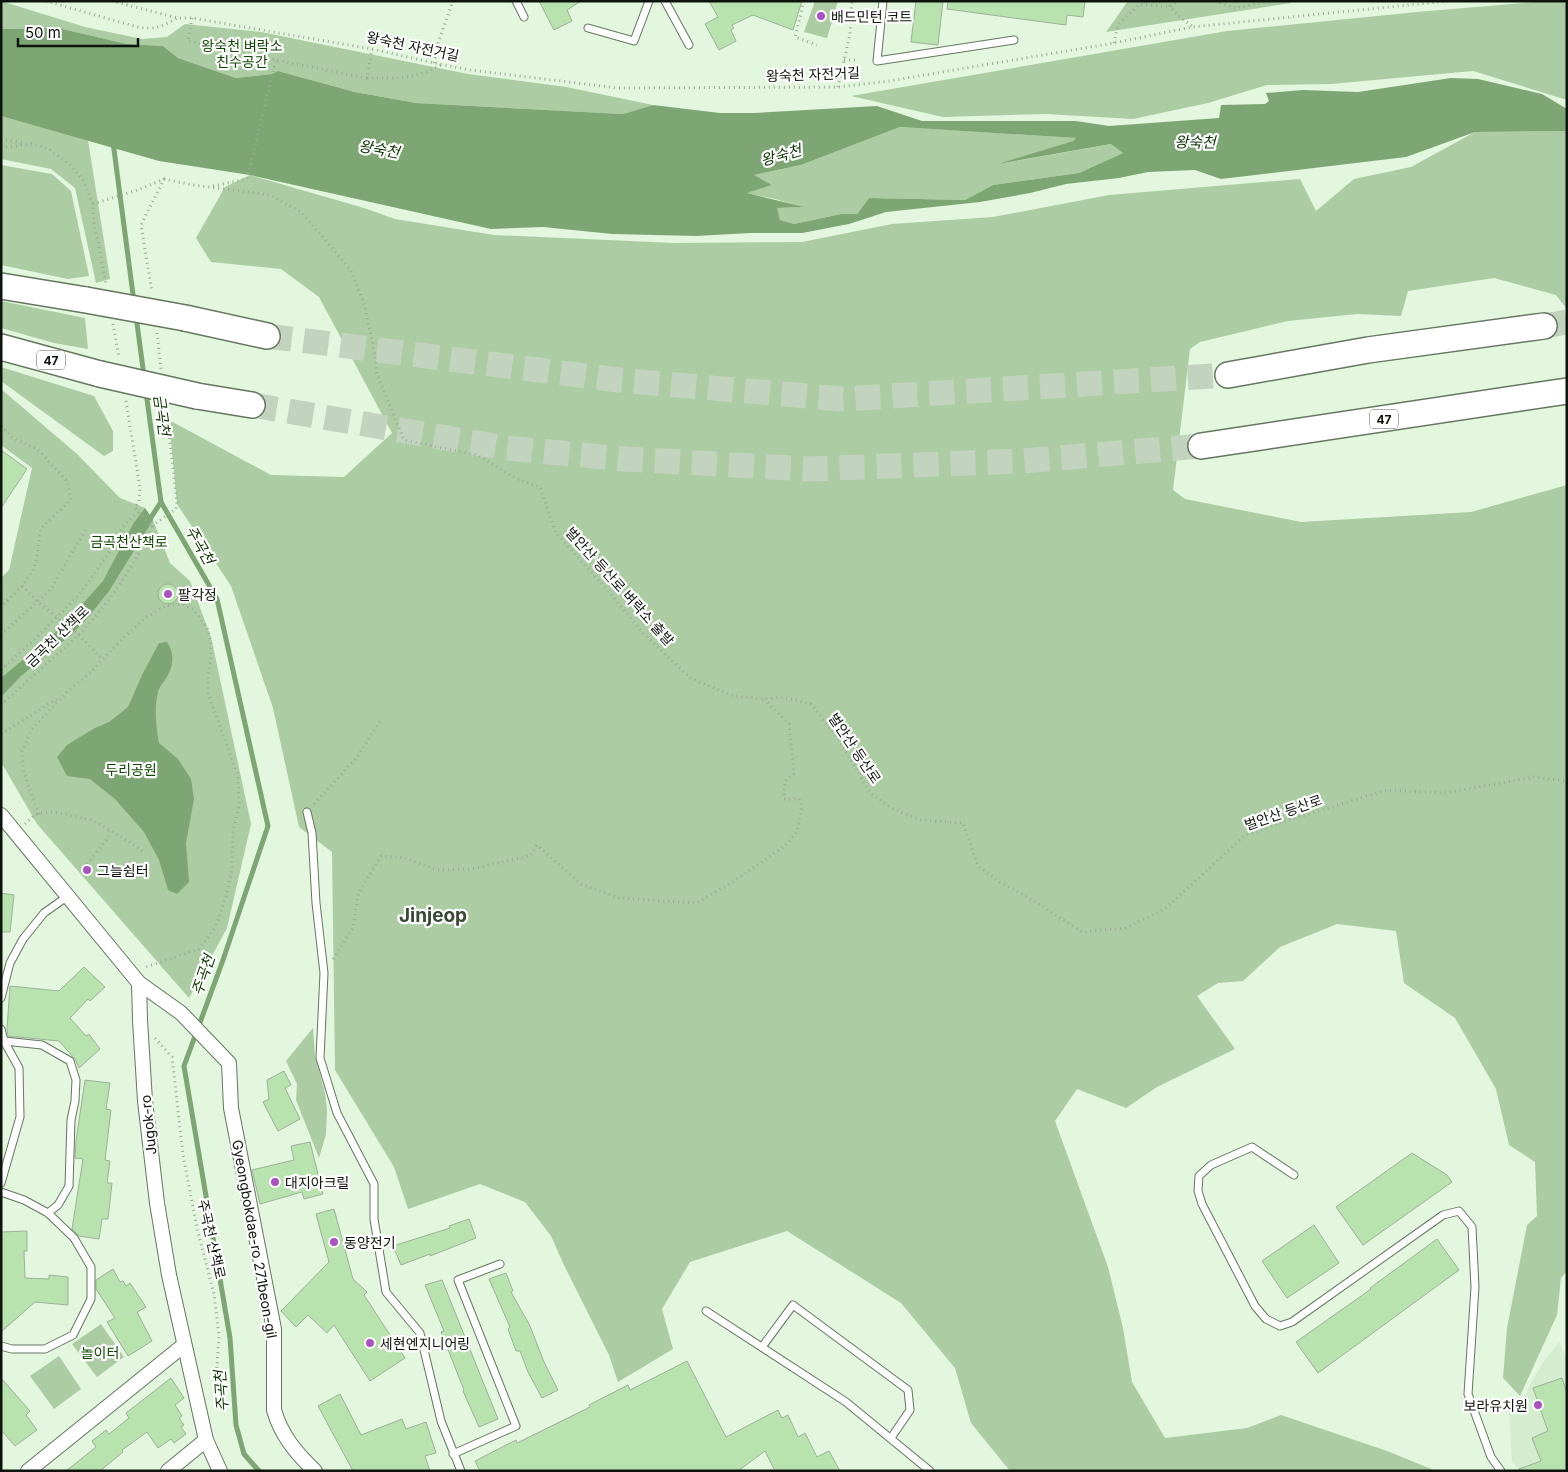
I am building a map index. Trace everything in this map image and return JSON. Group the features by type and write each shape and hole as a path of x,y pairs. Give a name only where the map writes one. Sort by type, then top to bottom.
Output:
{"highway":[{"path":"1,286 185,318 267,336"},
{"path":"1228,375 1368,350 1544,326"},
{"name":"47","path":"1,347 100,374 197,396 252,405"},
{"name":"47","path":"1201,446 1567,391"}],"street":[{"path":"3,817 135,978"},
{"name":"Gyeongbokdae-ro 271beon-gil","path":"135,978 181,1013 229,1063 231,1108 274,1329 274,1410 278,1423 288,1442 315,1471"},
{"name":"Jugok-ro","path":"135,978 140,1020 145,1101 157,1204 169,1275 206,1440 220,1471"},
{"path":"28,1471 184,1345"},
{"path":"168,1471 206,1440"}],"lane":[{"path":"516,1 524,16"},
{"path":"588,28 634,41 649,1"},
{"path":"665,1 689,46"},
{"path":"883,1 877,61 1014,40"},
{"path":"307,812 312,833 316,903 324,973 320,1058 337,1113 374,1184 374,1219 386,1292 420,1333 441,1421 461,1471"},
{"path":"1,998 10,963 23,939 44,913 68,896"},
{"path":"1,1029 4,1041 19,1068 20,1117 1,1183"},
{"path":"4,1041 42,1045 70,1061 76,1080 75,1101 71,1120 69,1186 58,1205 48,1213"},
{"path":"1294,1174 1252,1147 1211,1165 1199,1176 1198,1190 1202,1204 1255,1306 1266,1319 1280,1326 1292,1322 1443,1216 1459,1210 1472,1227 1475,1287 1468,1394 1491,1457 1501,1471"},
{"path":"1,1192 24,1200 48,1213 74,1238 91,1267 91,1299 73,1335 44,1350 12,1349 1,1346"},
{"path":"453,1454 516,1426 458,1280 500,1264"},
{"path":"762,1347 794,1305 908,1390 910,1410 891,1438"},
{"path":"706,1311 846,1402 930,1471"}],"path":[{"name":"왕숙천 자전거길","path":"46,1 137,27 151,29 158,28 178,18"},
{"name":"왕숙천 자전거길","path":"112,1 178,18 192,18 372,49 442,65 618,88 838,87 889,81 1114,43 1192,26 1448,1"},
{"path":"434,63 438,43 453,1"},
{"path":"804,1 795,37 817,46"},
{"path":"838,87 850,34 852,1"},
{"path":"1166,1 1178,16 1192,26"},
{"path":"1114,43 1118,25 1140,4 1170,7 1177,1"},
{"path":"1215,1 1235,8 1273,1"},
{"path":"192,18 188,41 367,78 408,78 442,65"},
{"path":"367,78 372,49"},
{"path":"209,187 247,179 276,60"},
{"path":"844,60 857,60"},
{"path":"1,140 47,148 69,164 83,180 93,204 138,190"},
{"path":"1,148 32,144"},
{"name":"벌안산 등산로 벼락소 출발","path":"164,179 193,185 270,195 301,212 350,269 364,303 377,374 404,440 477,455 517,479 540,488 556,533 605,587 641,631 683,672 690,678 734,696 764,699"},
{"path":"1,426 13,438 37,449 67,481 71,500 41,528 35,567 22,586 1,607"},
{"path":"152,526 176,509"},
{"name":"금곡천 산책로","path":"1,670 58,616 90,580 111,550 125,524 139,513 152,526 145,542 111,596 96,616 1,706"},
{"path":"1,635 51,589 86,529"},
{"path":"22,586 38,602 58,616 78,634 103,660"},
{"path":"39,814 23,767 22,751 32,730 67,692 103,660 145,618 165,606 182,604 192,609 208,628 211,642 211,657 208,693 215,710 219,728 234,761 239,785 239,806 233,831 232,868 215,928 199,949 135,978"},
{"path":"1,734 67,692"},
{"name":"벌안산 등산로","path":"764,699 783,696 811,704 842,744 870,793 893,809 922,820 963,822 978,866 1000,882 1082,932 1126,928 1165,909 1244,836 1358,798 1387,790 1445,793 1534,777 1567,781"},
{"path":"324,973 353,928 358,894 381,856 405,858 437,870 471,869 530,856 537,845 581,884 619,898 696,903 731,883 785,846 796,832 802,807 799,799 784,799 785,781 794,774 790,724 764,699"},
{"path":"307,812 357,757 381,720"},
{"path":"15,832 36,814 55,812 91,820 146,853"},
{"path":"87,864 108,838 109,830"},
{"name":"주곡천 산책로","path":"140,1020 172,1057 183,1155 197,1228 214,1294 220,1336 215,1395 216,1415"}],"shaded area":[{"name":"보라유치원","path":"1559,1342 1567,1360 1567,1471 1520,1471 1512,1462 1509,1411 1511,1400 1525,1398 1542,1364"}],"green space":[{"name":"왕숙천 벼락소 친수공간","path":"1,1 85,27 142,39 167,37 185,24 261,32 468,74 566,87 653,105 623,114 416,103 355,92 278,71 272,74 236,78 178,58 163,46 127,44 58,28 1,29"},
{"name":"배드민턴 코트","path":"815,1 838,1 827,38 804,32"},
{"path":"1128,1 1288,1 1291,3 1106,32"},
{"path":"1547,1 1567,1 1567,100 1473,71 1331,84 1267,85 1208,103 1133,119 1046,114 943,117 851,96 1227,31"},
{"path":"1,116 88,140 110,279 96,283 75,188 51,169 1,159"},
{"path":"900,127 1077,138 1073,141 1004,163 1112,144 1123,153 1079,173 993,185 965,200 869,198 857,214 841,214 794,224 780,220 776,208 802,207 746,193 772,185 753,175 801,165"},
{"path":"1567,131 1567,309 1556,295 1494,278 1408,291 1401,316 1357,314 1288,321 1200,342 1190,349 1173,490 1185,499 1301,522 1471,512 1567,485 1567,1271 1561,1278 1557,1315 1520,1396 1503,1378 1507,1328 1527,1225 1537,1216 1535,1162 1509,1145 1496,1089 1455,1018 1404,983 1396,931 1337,924 1280,947 1243,981 1218,983 1197,996 1235,1049 1157,1087 1126,1108 1077,1089 1055,1121 1108,1267 1123,1328 1132,1382 1165,1438 1247,1428 1281,1415 1387,1451 1436,1471 1010,1471 971,1423 955,1368 901,1303 787,1231 690,1262 662,1309 673,1349 618,1382 609,1355 551,1236 525,1202 480,1184 408,1209 394,1167 335,1070 332,852 299,827 273,708 231,586 177,504 169,420 271,475 344,477 392,433 319,297 281,269 211,262 196,238 225,187 250,175 364,208 395,219 494,235 674,243 802,242 892,224 993,217 1109,195 1300,179 1316,211 1354,179 1411,167 1475,132"},
{"path":"1,165 52,174 71,191 89,276 68,279 1,265"},
{"path":"1,301 85,318 88,349 54,343 1,328"},
{"path":"1,367 94,396 113,431 113,451 104,456 1,381"},
{"name":"두리공원","path":"1,389 77,454 120,498 145,508 153,520 170,563 190,581 211,637 251,824 227,928 189,998 37,824 1,762 1,578 9,570 32,468 1,445"},
{"path":"313,1028 315,1055 325,1093 327,1110 326,1134 319,1158 296,1100 297,1084 286,1061"},
{"name":"놀이터","path":"101,1324 124,1357 97,1377 72,1344"},
{"name":"놀이터","path":"59,1356 81,1389 54,1409 30,1376"}],"water":[{"name":"왕숙천","path":"58,28 127,44 163,46 178,58 236,78 272,74 278,71 355,92 416,103 623,114 653,105 720,113 755,113 877,106 922,121 1076,121 1109,126 1219,118 1221,105 1265,104 1269,101 1266,93 1303,90 1358,92 1451,78 1478,79 1542,94 1567,109 1567,131 1475,132 1406,157 1221,179 1195,170 1148,172 1119,178 1066,184 980,202 886,212 849,224 802,233 696,236 612,234 543,227 491,229 250,175 159,161 1,116 1,29","holes":["900,127 1076,138 1073,141 998,164 1111,144 1123,153 1079,173 993,185 965,200 869,198 857,214 841,214 794,224 780,220 777,208 804,207 747,193 772,185 754,175 801,165"]},
{"path":"145,508 153,520 109,591 72,634 21,676 1,697 1,678 63,626 103,581 133,524"},
{"path":"167,642 172,654 172,662 157,698 156,718 159,743 178,759 191,779 194,799 186,843 189,882 177,894 168,890 159,860 144,832 115,799 90,779 67,776 57,757 67,745 93,729 109,722 128,707 159,643"}],"building":[{"path":"539,1 581,1 567,10 572,21 554,30"},
{"path":"709,1 802,1 793,30 753,15 732,25 734,28 731,30 736,41 719,50 705,24 718,17"},
{"path":"916,1 943,1 938,45 911,42"},
{"path":"948,1 1085,1 1083,17 1067,15 1066,25 947,9"},
{"path":"1,450 27,469 1,508"},
{"name":"팔각정","path":"168,584 175,587 178,594 175,601 168,604 161,601 158,594 161,587"},
{"path":"1,893 14,895 10,932 1,932"},
{"path":"84,967 105,987 90,1001 88,999 70,1018 86,1036 89,1034 100,1049 79,1068 75,1059 59,1041 8,1036 10,986 59,991"},
{"path":"284,1071 291,1085 285,1088 300,1119 278,1131 263,1102 269,1099 267,1080"},
{"path":"85,1080 110,1083 106,1109 111,1110 105,1160 110,1161 107,1183 112,1183 108,1219 102,1219 99,1239 79,1236 72,1229 83,1159 75,1158"},
{"path":"310,1142 323,1194 304,1199 302,1192 260,1204 252,1170 294,1160 291,1146"},
{"path":"1412,1153 1447,1175 1452,1182 1363,1245 1336,1207"},
{"path":"334,1209 353,1279 367,1292 364,1295 405,1358 370,1381 334,1325 327,1333 308,1315 296,1327 281,1311 329,1262 316,1214"},
{"path":"469,1219 476,1238 401,1265 393,1246 450,1228 449,1226"},
{"path":"1314,1225 1339,1263 1287,1298 1262,1261"},
{"path":"27,1231 27,1251 24,1251 25,1278 49,1279 49,1275 68,1277 68,1305 35,1302 1,1332 1,1232"},
{"path":"1437,1239 1459,1270 1318,1373 1296,1342"},
{"path":"113,1269 120,1282 123,1281 126,1286 130,1283 146,1307 137,1312 152,1341 128,1356 107,1322 115,1318 96,1289 96,1280"},
{"path":"506,1273 513,1291 511,1292 530,1326 544,1362 558,1390 542,1398 528,1372 520,1351 516,1351 508,1329 510,1327 489,1279"},
{"path":"442,1280 498,1419 479,1427 463,1391 441,1332 444,1331 425,1285"},
{"path":"687,1361 726,1437 778,1410 782,1418 788,1415 798,1437 805,1433 817,1457 829,1451 840,1471 775,1471 765,1451 738,1471 480,1471 475,1461 516,1440 517,1443 590,1407 589,1405 628,1385 630,1390"},
{"path":"1,1378 30,1411 26,1415 37,1430 15,1446 1,1430"},
{"path":"171,1378 184,1398 175,1405 182,1416 179,1418 184,1425 181,1427 186,1434 174,1443 171,1439 158,1448 147,1432 122,1450 123,1452 100,1471 66,1471 96,1447 92,1441 106,1430 109,1434 129,1418 126,1413"},
{"name":"보라유치원","path":"1562,1378 1567,1393 1567,1471 1519,1471 1519,1469 1541,1461 1532,1438 1548,1431 1533,1388"},
{"path":"340,1394 361,1435 402,1419 406,1429 426,1422 436,1453 425,1456 430,1471 353,1471 318,1406"}],"waterway":[{"name":"금곡천","path":"113,142 134,302"},
{"name":"금곡천","path":"136,316 144,376"},
{"name":"금곡천","path":"146,392 161,502 148,522"},
{"name":"주곡천","path":"161,502 217,599 268,826 223,960 184,1066 230,1338 236,1425 244,1454 259,1471"}],"tunnel":[{"path":"1544,326 1567,322"},
{"path":"267,336 618,380 843,399 1228,375"},
{"path":"252,405 506,448 626,459 808,469 1022,461 1201,446"}],"place":[{"name":"배드민턴 코트","path":"821,16"},
{"name":"팔각정","path":"168,594"},
{"name":"그늘쉼터","path":"87,870"},
{"name":"대지아크릴","path":"275,1182"},
{"name":"동양전기","path":"334,1242"},
{"name":"세현엔지니어링","path":"370,1343"},
{"name":"보라유치원","path":"1538,1405"}],"district":[{"name":"Jinjeop","path":"433,915"}],"park label":[{"name":"금곡천산책로","path":"129,541"}]}
